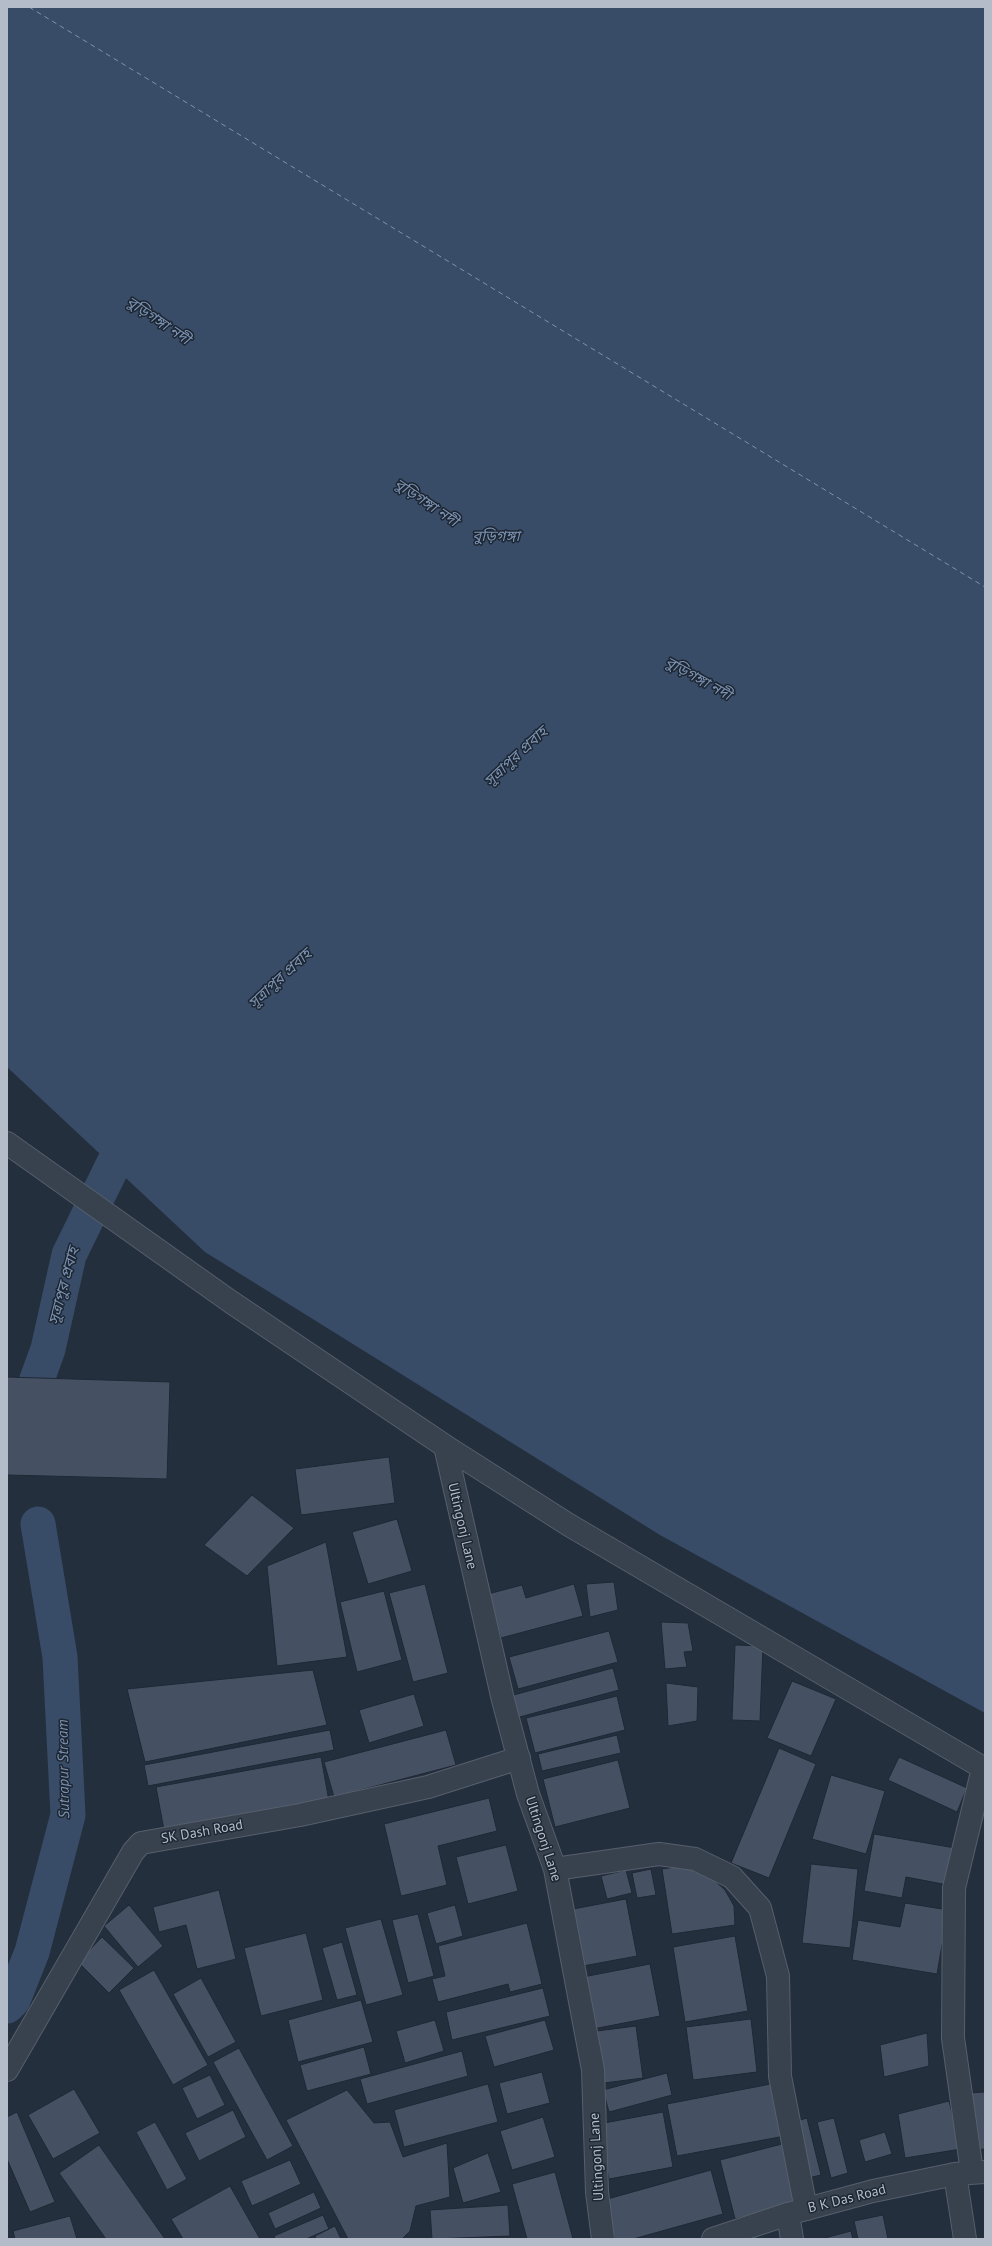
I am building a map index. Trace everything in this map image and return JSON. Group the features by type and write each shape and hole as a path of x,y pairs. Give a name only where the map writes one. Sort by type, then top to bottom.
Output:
{"street":[{"path":"7,1143 232,1302 444,1446 569,1525 984,1768 954,1888 953,2038 970,2173 965,2239"},
{"name":"Ultingonj Lane","path":"444,1446 498,1678 528,1794 555,1869 593,2070 597,2192 603,2239"},
{"name":"SK Dash Road","path":"7,2070 133,1852 141,1843 300,1815 428,1787 519,1758"},
{"path":"555,1869 659,1854 695,1860 732,1877 760,1908 778,1976 780,2076 797,2212 792,2239"},
{"name":"B K Das Road","path":"713,2239 797,2212 873,2192 970,2173"}],"water":[{"name":"বুড়িগঙ্গা","path":"7,7 985,7 985,1713 660,1535 205,1252 7,1067"}],"building":[{"path":"7,1377 170,1382 167,1479 7,1475"},
{"path":"389,1457 395,1503 301,1515 295,1469"},
{"path":"252,1495 294,1528 247,1576 204,1545"},
{"path":"397,1519 412,1571 368,1584 352,1532"},
{"path":"326,1542 347,1657 277,1666 267,1566"},
{"path":"614,1582 618,1610 590,1617 586,1584"},
{"path":"425,1584 448,1673 413,1682 389,1593"},
{"path":"574,1584 583,1616 501,1638 488,1594 522,1585 526,1598"},
{"path":"384,1591 402,1660 357,1672 340,1602"},
{"path":"661,1622 688,1623 693,1651 684,1652 687,1667 665,1669"},
{"path":"609,1631 618,1662 518,1689 509,1657"},
{"path":"735,1645 763,1646 760,1721 732,1720"},
{"path":"613,1668 619,1690 516,1718 510,1696"},
{"path":"313,1670 327,1725 145,1762 127,1689"},
{"path":"792,1681 836,1699 811,1756 767,1738"},
{"path":"666,1683 698,1687 697,1721 668,1726"},
{"path":"414,1694 424,1726 369,1743 359,1710"},
{"path":"617,1696 625,1730 535,1753 526,1718"},
{"path":"330,1730 334,1750 148,1786 144,1765"},
{"path":"446,1730 456,1765 334,1797 324,1762"},
{"path":"617,1735 621,1753 542,1771 538,1754"},
{"path":"779,1748 816,1764 769,1878 731,1863"},
{"path":"321,1757 329,1801 164,1830 156,1787"},
{"path":"899,1757 967,1788 957,1812 888,1780"},
{"path":"618,1760 630,1808 555,1827 543,1779"},
{"path":"831,1775 885,1791 866,1854 812,1839"},
{"path":"489,1798 497,1831 438,1846 447,1885 401,1896 384,1824"},
{"path":"874,1834 955,1848 948,1885 906,1877 902,1898 864,1891"},
{"path":"506,1845 518,1891 468,1904 456,1857"},
{"path":"811,1864 858,1869 850,1948 802,1943"},
{"path":"688,1865 713,1879 725,1890 734,1906 735,1925 672,1934 662,1869"},
{"path":"651,1869 656,1895 637,1898 632,1873"},
{"path":"626,1870 632,1893 607,1899 601,1876"},
{"path":"219,1890 236,1959 197,1969 186,1925 159,1932 153,1907"},
{"path":"626,1899 637,1956 583,1966 573,1909"},
{"path":"905,1903 948,1910 937,1974 852,1960 858,1920 900,1927"},
{"path":"129,1905 163,1946 138,1967 104,1926"},
{"path":"455,1905 463,1936 436,1944 427,1913"},
{"path":"418,1914 434,1976 408,1983 392,1920"},
{"path":"381,1919 403,1995 366,2005 345,1928"},
{"path":"527,1923 542,1984 510,1992 508,1984 438,2002 432,1979 445,1976 438,1946"},
{"path":"306,1933 323,2000 261,2016 244,1948"},
{"path":"735,1936 748,2011 685,2022 673,1947"},
{"path":"102,1937 134,1968 109,1993 78,1962"},
{"path":"342,1942 357,1995 337,2000 322,1948"},
{"path":"650,1964 660,2016 593,2029 583,1977"},
{"path":"154,1970 208,2065 173,2085 119,1990"},
{"path":"201,1978 236,2042 208,2057 173,1994"},
{"path":"543,1988 550,2016 452,2040 446,2012"},
{"path":"361,2000 373,2042 298,2062 288,2020"},
{"path":"751,2019 757,2072 693,2080 686,2027"},
{"path":"435,2020 444,2051 405,2063 396,2031"},
{"path":"545,2020 554,2050 494,2067 485,2036"},
{"path":"636,2026 643,2078 604,2083 597,2031"},
{"path":"927,2033 929,2066 884,2077 880,2045"},
{"path":"364,2047 371,2074 307,2091 300,2065"},
{"path":"239,2048 293,2146 267,2160 213,2062"},
{"path":"462,2051 468,2076 367,2104 360,2079"},
{"path":"542,2072 550,2103 507,2114 499,2083"},
{"path":"667,2073 672,2095 609,2112 603,2090"},
{"path":"210,2075 225,2105 197,2119 182,2088"},
{"path":"776,2083 785,2136 677,2156 667,2104"},
{"path":"488,2084 498,2122 404,2147 394,2110"},
{"path":"74,2089 100,2133 53,2159 28,2115"},
{"path":"347,2090 374,2123 390,2122 403,2157 447,2143 450,2197 416,2206 410,2231 402,2239 348,2239 286,2120"},
{"path":"985,2092 985,2149 972,2150 968,2093"},
{"path":"949,2101 961,2149 905,2158 898,2114"},
{"path":"233,2110 246,2137 199,2161 185,2133"},
{"path":"17,2112 55,2202 30,2212 7,2159 7,2117"},
{"path":"663,2112 673,2167 609,2179 599,2124"},
{"path":"543,2117 555,2157 512,2170 500,2131"},
{"path":"807,2118 821,2175 804,2179 791,2123"},
{"path":"834,2118 848,2173 831,2178 817,2122"},
{"path":"155,2122 187,2179 167,2190 136,2132"},
{"path":"885,2132 892,2154 865,2162 859,2140"},
{"path":"782,2144 797,2203 735,2219 720,2160"},
{"path":"99,2145 165,2239 106,2239 59,2173"},
{"path":"488,2153 501,2192 463,2203 453,2168"},
{"path":"290,2160 301,2184 252,2206 241,2181"},
{"path":"711,2170 723,2214 633,2239 615,2239 604,2200"},
{"path":"555,2172 573,2239 527,2239 512,2184"},
{"path":"230,2186 260,2239 183,2239 171,2219"},
{"path":"314,2192 321,2208 275,2229 268,2213"},
{"path":"508,2205 510,2236 432,2239 430,2210"},
{"path":"323,2215 329,2229 306,2239 275,2239 274,2236"},
{"path":"883,2215 888,2239 858,2239 854,2221"},
{"path":"70,2216 77,2239 15,2239 13,2231"},
{"path":"335,2226 341,2239 316,2239 315,2236"},
{"path":"851,2231 853,2239 821,2239"}],"waterway":[{"name":"সূত্রাপুর প্রবাহ","path":"35,1385 48,1349 69,1255 134,1122"},
{"name":"Sutrapur Stream","path":"7,2006 13,2000 32,1952 68,1815 60,1657 38,1524"}],"ferry route":[{"path":"29,7 985,587"}],"water label":[{"name":"বুড়িগঙ্গা নদী","path":"158,321"},
{"name":"বুড়িগঙ্গা নদী","path":"426,503"},
{"name":"বুড়িগঙ্গা নদী","path":"698,679"}]}
